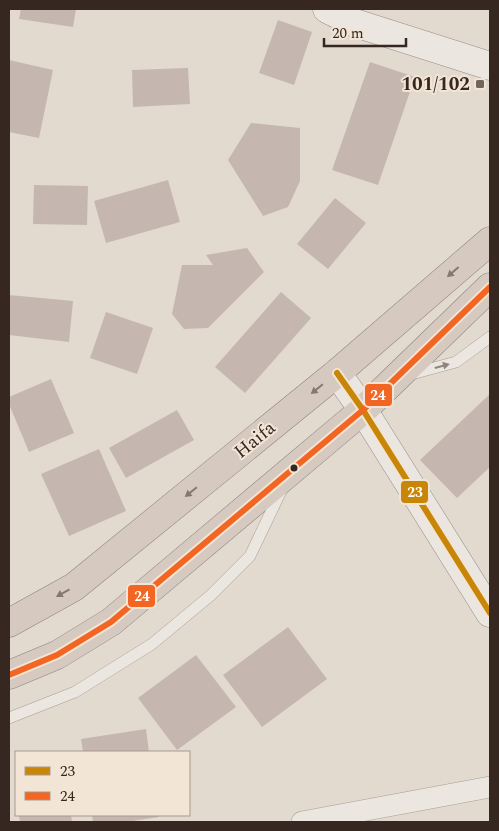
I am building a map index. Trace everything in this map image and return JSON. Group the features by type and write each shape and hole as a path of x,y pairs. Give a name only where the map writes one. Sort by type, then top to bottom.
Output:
{"highway":[{"name":"Haifa","path":"9,623 74,587 337,373 490,241"},
{"path":"9,674 57,655 111,622 363,410 490,287"}],"street":[{"path":"327,9 355,23 490,66"},
{"path":"337,373 363,410 490,613"},
{"path":"302,822 490,787"}],"lane":[{"path":"395,378 456,362 490,336"},
{"path":"9,718 75,692 152,644 211,594 250,556 290,470"}],"building":[{"path":"21,9 76,9 73,27 19,19"},
{"path":"278,20 312,32 294,85 259,73"},
{"path":"9,60 53,70 39,138 9,132"},
{"path":"370,62 415,77 378,185 332,170"},
{"path":"188,68 190,104 133,107 132,70"},
{"path":"251,123 300,128 300,181 288,207 263,216 228,160"},
{"path":"168,180 180,222 106,243 94,201"},
{"path":"34,185 88,186 87,225 33,224"},
{"path":"335,198 366,223 328,269 297,244"},
{"path":"247,248 264,272 208,328 184,329 172,314 182,265 213,265 206,255"},
{"path":"281,292 311,318 245,393 215,367"},
{"path":"9,295 73,301 69,342 9,335"},
{"path":"106,312 153,328 137,374 90,358"},
{"path":"51,379 74,433 29,452 9,404 9,397"},
{"path":"490,394 490,467 457,498 420,460"},
{"path":"177,410 194,440 126,478 109,448"},
{"path":"99,449 126,511 69,536 41,474"},
{"path":"288,627 327,679 262,727 223,675"},
{"path":"196,655 236,707 177,750 138,698"},
{"path":"146,729 149,751 83,751 81,739"},
{"path":"19,816 71,816 72,822 20,822"},
{"path":"92,816 159,817 126,822 93,822"}],"transit line":[{"name":"24","path":"9,675 57,655 111,622 363,410 490,287"},
{"name":"23","path":"337,373 363,410 490,613"}],"place":[{"name":"101/102","path":"480,84"}]}
